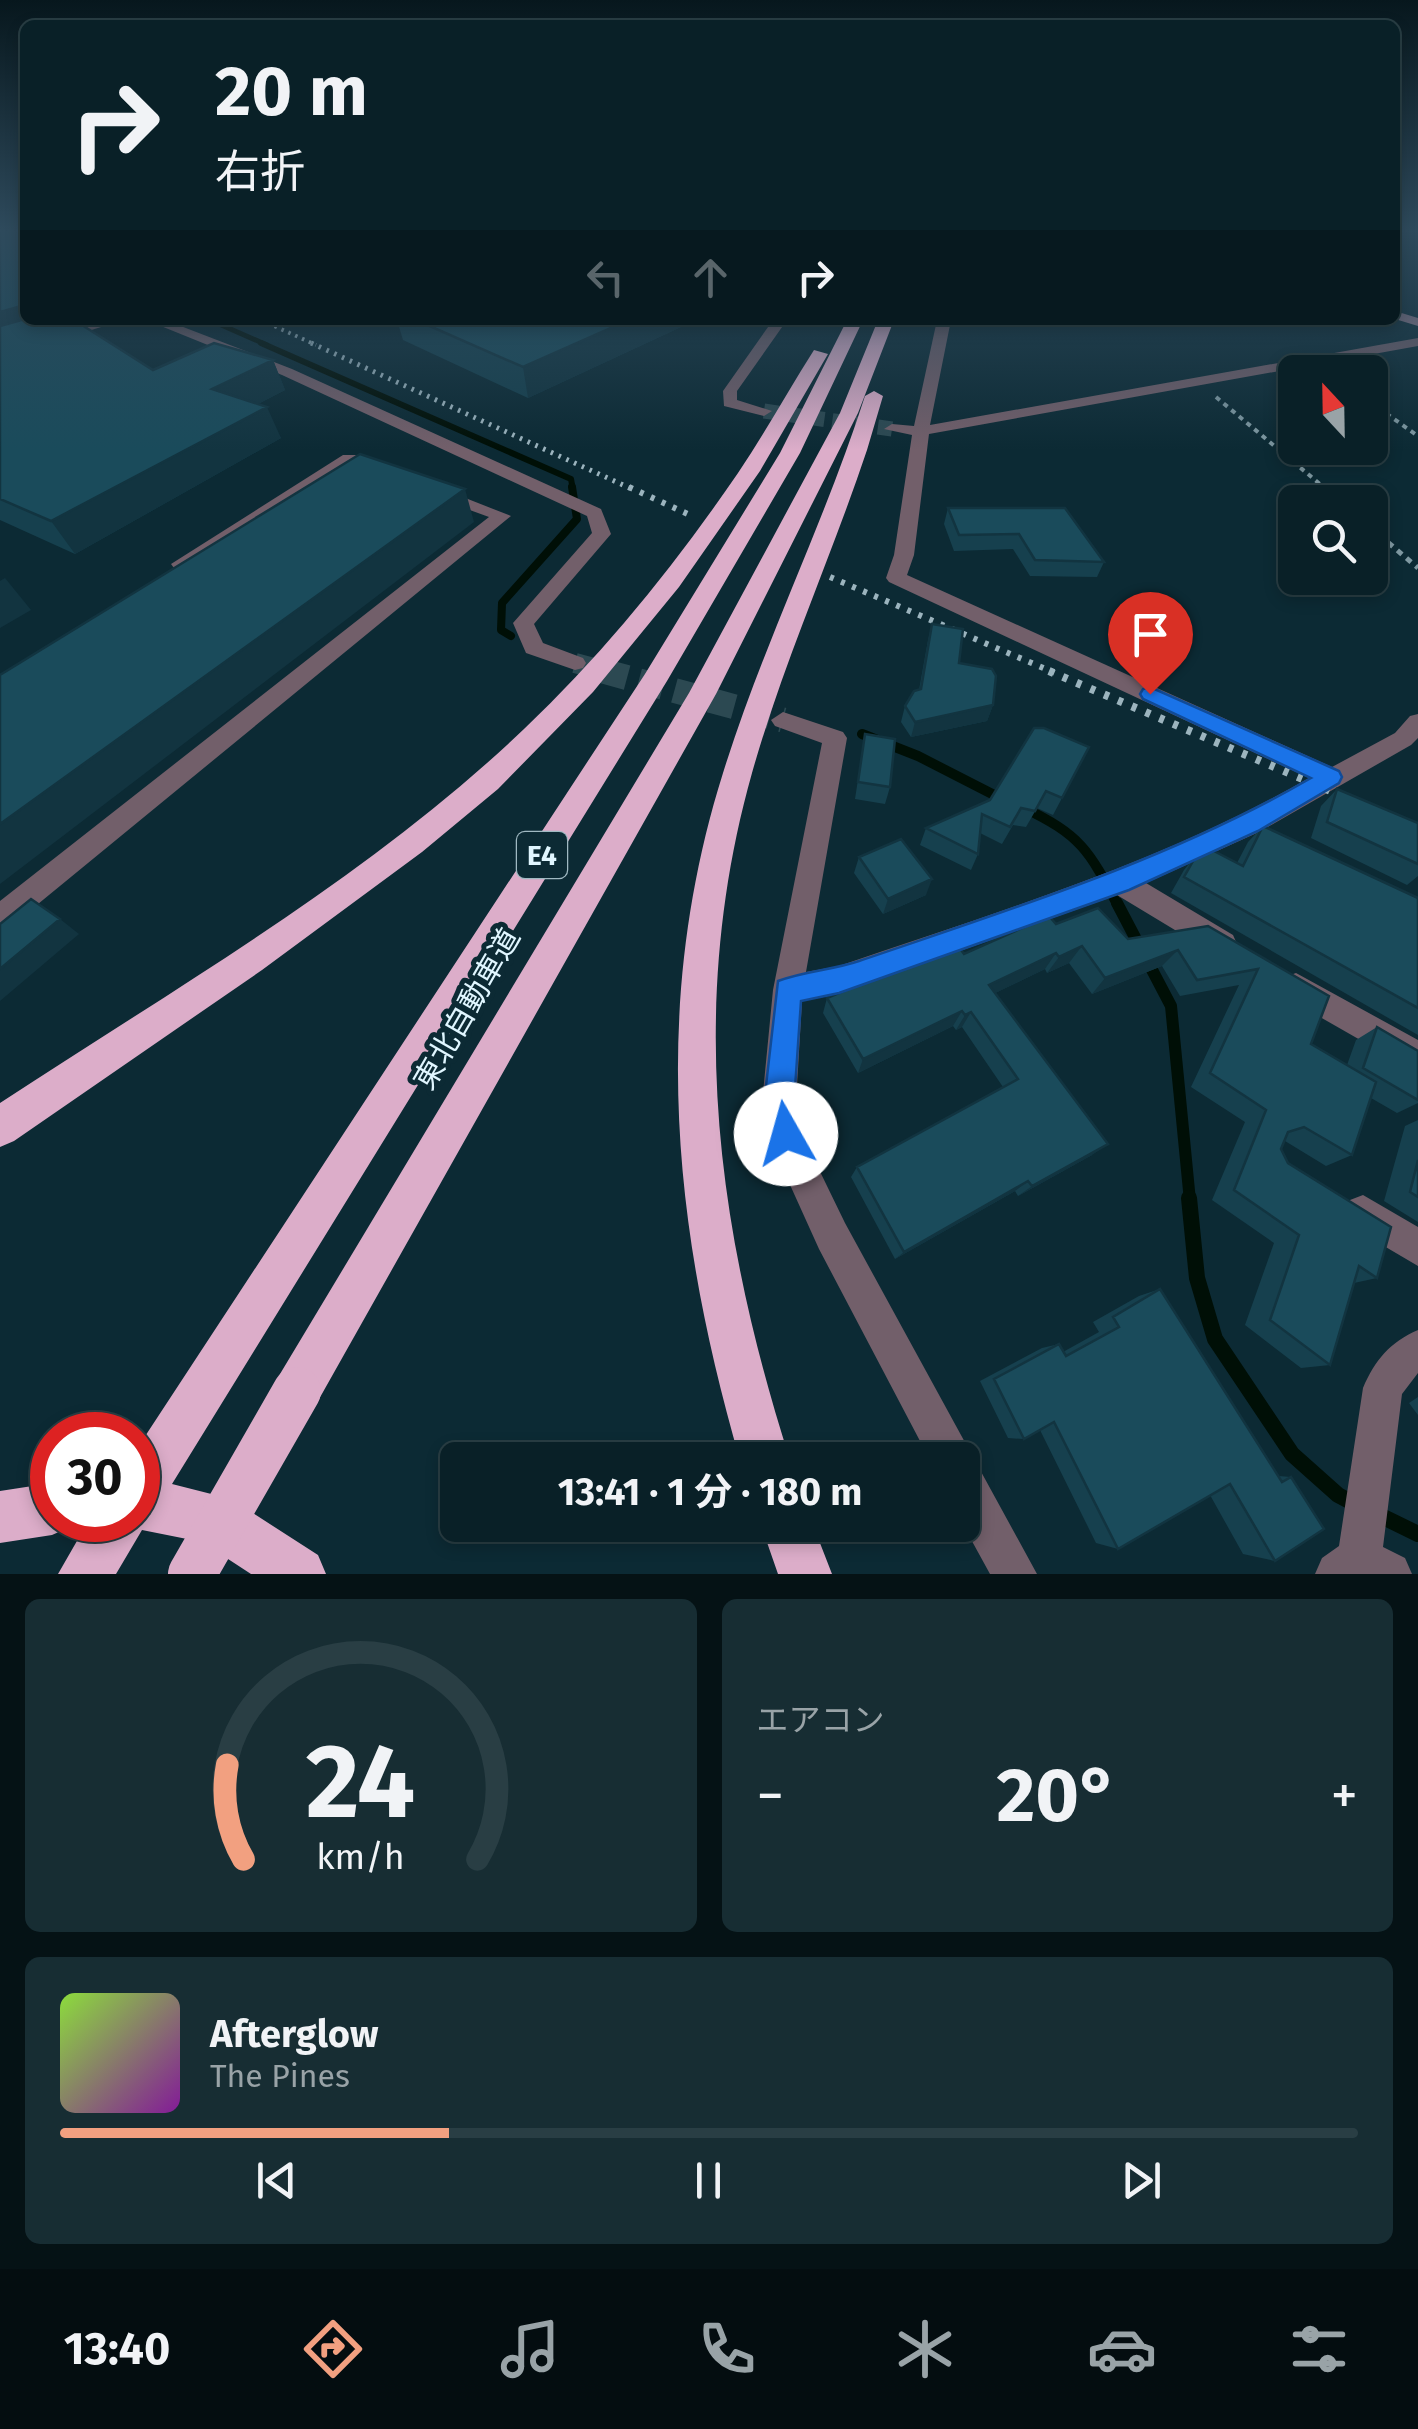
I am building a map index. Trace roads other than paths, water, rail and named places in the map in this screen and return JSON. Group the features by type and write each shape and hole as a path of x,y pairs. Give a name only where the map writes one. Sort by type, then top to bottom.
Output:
{"highway":[{"path":"0,1127 261,952 430,830 499,770 603,666 651,610 763,450 822,349 847,325"},
{"name":"東北自動車道","path":"160,1457 654,681 790,453 850,325"},
{"name":"東北自動車道","path":"192,1574 702,694 849,413 886,325"},
{"path":"760,1442 725,1316 703,1201 694,1086 696,996 706,911 723,824 868,416 885,356 888,325"},
{"path":"160,1507 212,1518 300,1574"},
{"path":"0,1517 30,1512"},
{"path":"85,1574 106,1542"},
{"path":"793,1542 805,1574"}],"street":[{"path":"0,354 100,325"},
{"path":"167,325 287,372 595,512 602,534 523,623 534,648 575,663"},
{"path":"764,411 728,403 730,391 776,325"},
{"path":"943,325 921,430 904,555 896,578 1331,777"},
{"path":"892,429 921,430 1418,342"},
{"path":"0,918 502,516 349,459 166,573"},
{"path":"782,720 835,738 788,990 779,1103 786,1134 832,1236 943,1442"},
{"path":"788,990 839,980 1120,882 1250,825 1404,739 1418,722"},
{"path":"1250,825 1283,841"},
{"path":"1120,882 1418,1057"},
{"path":"1341,1198 1418,1248"},
{"path":"1362,1569 1383,1388 1400,1362 1418,1350"},
{"path":"980,1511 1014,1574"}],"waterway":[{"path":"221,325 267,345"},
{"path":"261,343 571,479 573,490"},
{"path":"511,636 501,630 502,603 577,519 572,487"},
{"path":"862,734 918,756 1002,799"},
{"path":"1022,807 1058,826 1081,846 1118,906"},
{"path":"1117,903 1171,1006 1190,1201"},
{"path":"1189,1198 1197,1278 1215,1339 1292,1454 1338,1495 1355,1504"},
{"path":"1375,1513 1418,1534"}],"tunnel":[{"path":"764,411 892,429"},
{"path":"575,663 612,673"},
{"path":"603,671 783,720"}],"railway":[{"path":"272,325 316,345"},
{"path":"311,343 634,490"},
{"path":"629,487 692,516"},
{"path":"830,577 1055,673"},
{"path":"1049,671 1359,803"}]}
